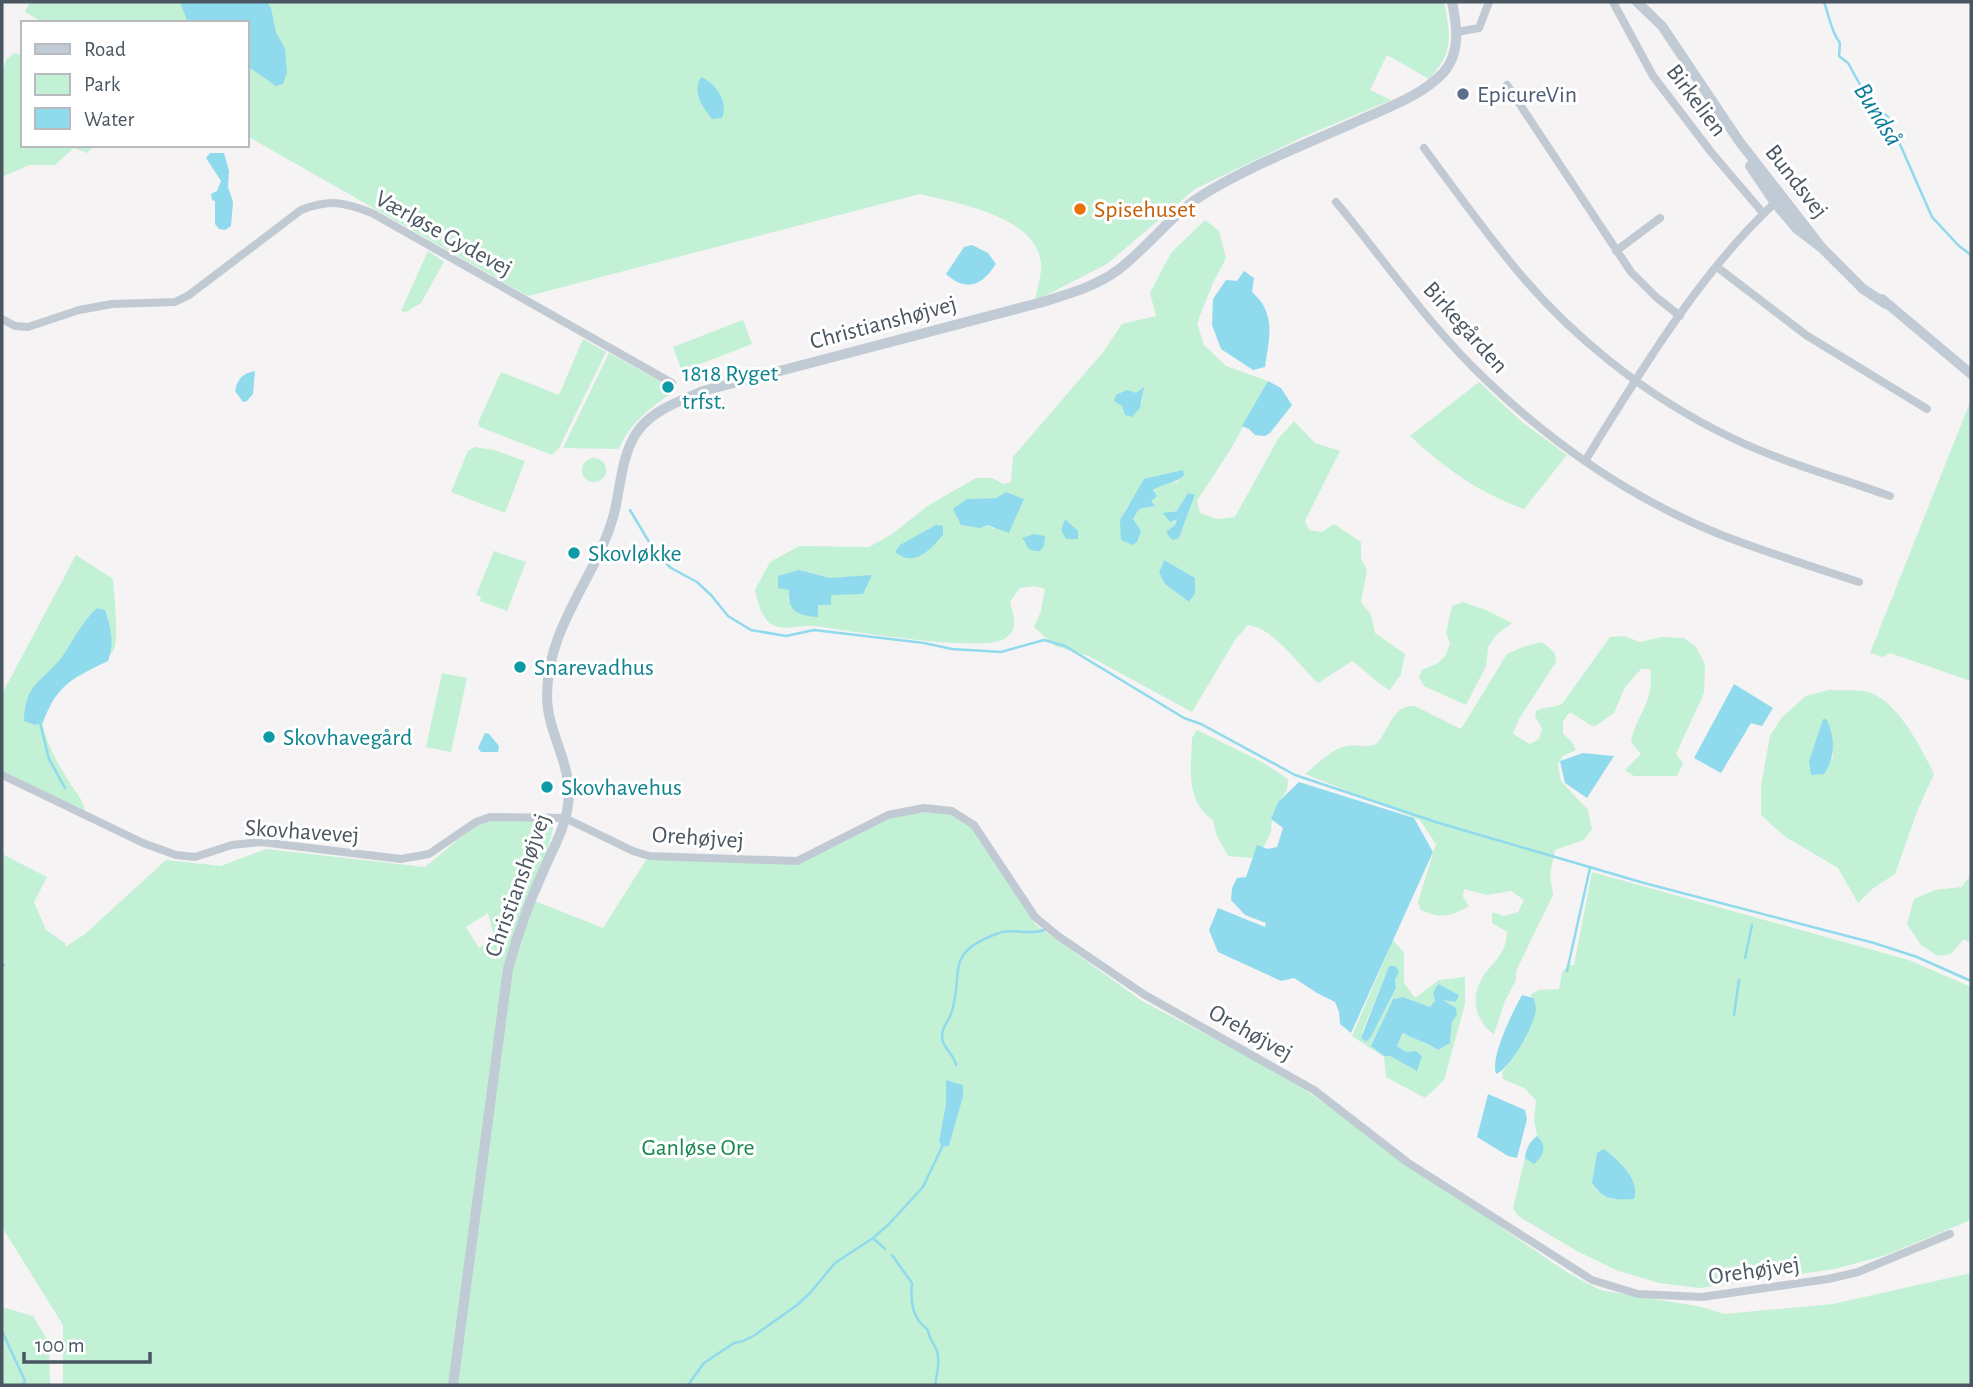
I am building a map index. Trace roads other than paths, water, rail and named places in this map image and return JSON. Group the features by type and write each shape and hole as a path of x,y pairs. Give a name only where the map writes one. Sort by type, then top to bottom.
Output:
{"street":[{"name":"Christianshøjvej","path":"453,1385 508,968 519,928 565,818 568,804 569,784 565,764 548,708 550,670 568,609 608,533 631,442 651,417 666,407 703,391 1039,303 1096,283 1115,273 1202,195 1423,90 1446,70 1452,58 1457,32 1452,2"},
{"path":"1457,32 1479,28 1489,2"},
{"name":"Birkelien","path":"1613,2 1653,76 1711,152 1763,213"},
{"name":"Bundsvej","path":"1636,2 1662,26 1739,141 1757,179 1863,289 1886,304 1971,374"},
{"path":"1507,85 1631,272 1680,316"},
{"path":"1423,148 1508,260 1593,347 1636,380 1676,409 1748,445 1891,496"},
{"path":"1585,461 1680,316 1717,267 1777,200"},
{"name":"Værløse Gydevej","path":"2,319 15,326 27,327 79,310 112,304 175,302 189,295 301,210 321,202 342,203 372,213 672,383"},
{"name":"Birkegården","path":"1336,202 1430,319 1477,371 1525,415 1585,461 1636,493 1717,533 1859,582"},
{"path":"1616,251 1660,218"},
{"path":"1717,267 1806,335 1927,409"},
{"name":"Skovhavevej","path":"2,775 143,843 176,855 195,857 232,845 261,842 401,859 416,858 429,854 476,822 491,817 565,818"},
{"name":"Orehøjvej","path":"565,818 649,856 783,862 805,858 888,816 924,808 953,811 974,825 1035,917 1058,936 1145,995 1314,1090 1407,1162 1592,1280 1638,1294 1702,1297 1828,1279 1858,1272 1950,1234"}],"water":[{"path":"180,2 267,2 271,8 276,32 285,49 287,72 283,84 276,86 248,67 248,21 187,21"},
{"path":"701,77 719,93 724,105 722,118 712,119 702,104 698,94"},
{"path":"210,153 224,153 229,171 228,187 233,202 231,226 225,230 219,229 215,224 215,201 212,200 211,194 217,191 221,181 206,158"},
{"path":"972,245 988,253 996,264 980,281 967,285 946,274 964,247"},
{"path":"1244,271 1254,278 1252,292 1265,309 1269,327 1265,367 1253,370 1221,349 1212,325 1213,299 1226,280 1237,281"},
{"path":"255,371 253,394 243,402 235,391 238,383 241,377"},
{"path":"1268,381 1281,388 1292,405 1270,433 1265,436 1255,435 1242,426"},
{"path":"1144,387 1140,408 1132,417 1125,415 1122,406 1114,401 1116,395 1127,390 1136,393"},
{"path":"1183,470 1184,475 1181,478 1153,490 1157,496 1151,501 1155,506 1139,509 1133,519 1141,531 1137,542 1133,545 1121,540 1120,520 1144,479"},
{"path":"1006,492 1024,499 1009,533 987,525 980,528 961,525 953,509 967,499 996,498"},
{"path":"1188,493 1195,495 1179,538 1172,540 1166,532 1175,525 1177,519 1170,522 1163,513 1177,511"},
{"path":"1065,519 1078,531 1078,539 1066,539 1061,530"},
{"path":"936,525 943,526 943,535 921,555 909,558 895,552 900,545"},
{"path":"1034,534 1045,536 1044,546 1040,551 1029,549 1022,538"},
{"path":"1164,560 1195,578 1195,593 1189,602 1165,584 1159,573"},
{"path":"799,570 830,578 872,575 863,594 831,595 831,605 818,605 818,617 795,611 790,603 789,590 778,588 778,576"},
{"path":"97,608 105,610 110,629 112,642 108,661 85,672 60,691 43,722 35,725 24,721 28,696 32,689 59,661 82,625"},
{"path":"1734,684 1773,708 1762,726 1751,723 1721,773 1694,758"},
{"path":"1823,719 1826,719 1833,740 1832,754 1824,774 1811,775 1809,761"},
{"path":"485,733 499,746 498,752 481,752 478,748"},
{"path":"1583,753 1614,756 1587,798 1565,783 1560,761"},
{"path":"1299,782 1414,818 1433,852 1351,1033 1340,1024 1335,1002 1294,978 1281,981 1218,952 1209,930 1218,908 1265,927 1266,923 1245,915 1231,900 1232,888 1237,878 1246,877 1257,845 1268,849 1277,847 1283,828 1271,819 1278,802"},
{"path":"1389,966 1395,966 1399,971 1395,980 1396,988 1366,1042 1361,1038"},
{"path":"1438,984 1459,995 1456,1002 1443,1000 1456,1008 1457,1015 1452,1022 1450,1043 1438,1050 1403,1033 1397,1046 1406,1052 1416,1051 1422,1056 1417,1071 1390,1056 1384,1056 1371,1046 1393,999 1403,997 1430,1007 1435,1001 1433,993"},
{"path":"1522,995 1534,998 1535,1015 1515,1055 1496,1074 1499,1046"},
{"path":"946,1080 963,1085 963,1097 949,1146 942,1147 939,1141 946,1104"},
{"path":"1488,1094 1525,1110 1527,1119 1517,1158 1508,1156 1477,1137"},
{"path":"1537,1136 1543,1150 1541,1157 1534,1164 1525,1158 1528,1146"},
{"path":"1604,1149 1631,1178 1634,1199 1605,1196 1592,1183 1597,1153"}],"waterway":[{"name":"Bundså","path":"1824,2 1832,29 1840,43 1839,56 1848,63 1868,99 1888,117 1932,217 1971,255"},
{"path":"630,510 655,552 671,568 697,582 728,616 751,630 786,636 814,630 924,643 952,649 1001,652 1044,640 1065,646 1184,718 1201,724 1295,775 1439,823 1644,883 1874,943 1917,957 1971,981"},
{"path":"40,723 49,759 65,788"},
{"path":"1567,971 1590,868"},
{"path":"1745,958 1752,925"},
{"path":"956,1065 943,1042 942,1033 952,1011 962,956 980,941 1002,932 1044,930"},
{"path":"1734,1015 1739,980"},
{"path":"688,1385 704,1363 734,1343 755,1335 797,1305 835,1263 888,1225 923,1187 942,1147"},
{"path":"874,1239 885,1249"},
{"path":"892,1255 912,1283 913,1309 918,1320 928,1330 937,1351 935,1385"},
{"path":"2,1331 25,1381 23,1385"}],"place":[{"name":"EpicureVin","path":"1463,94"},
{"name":"Spisehuset","path":"1080,209"},
{"name":"1818 Ryget trfst.","path":"668,387"},
{"name":"Skovløkke","path":"574,553"},
{"name":"Snarevadhus","path":"520,667"},
{"name":"Skovhavegård","path":"269,737"},
{"name":"Skovhavehus","path":"547,787"}],"park label":[{"name":"Ganløse Ore","path":"698,1147"}]}
